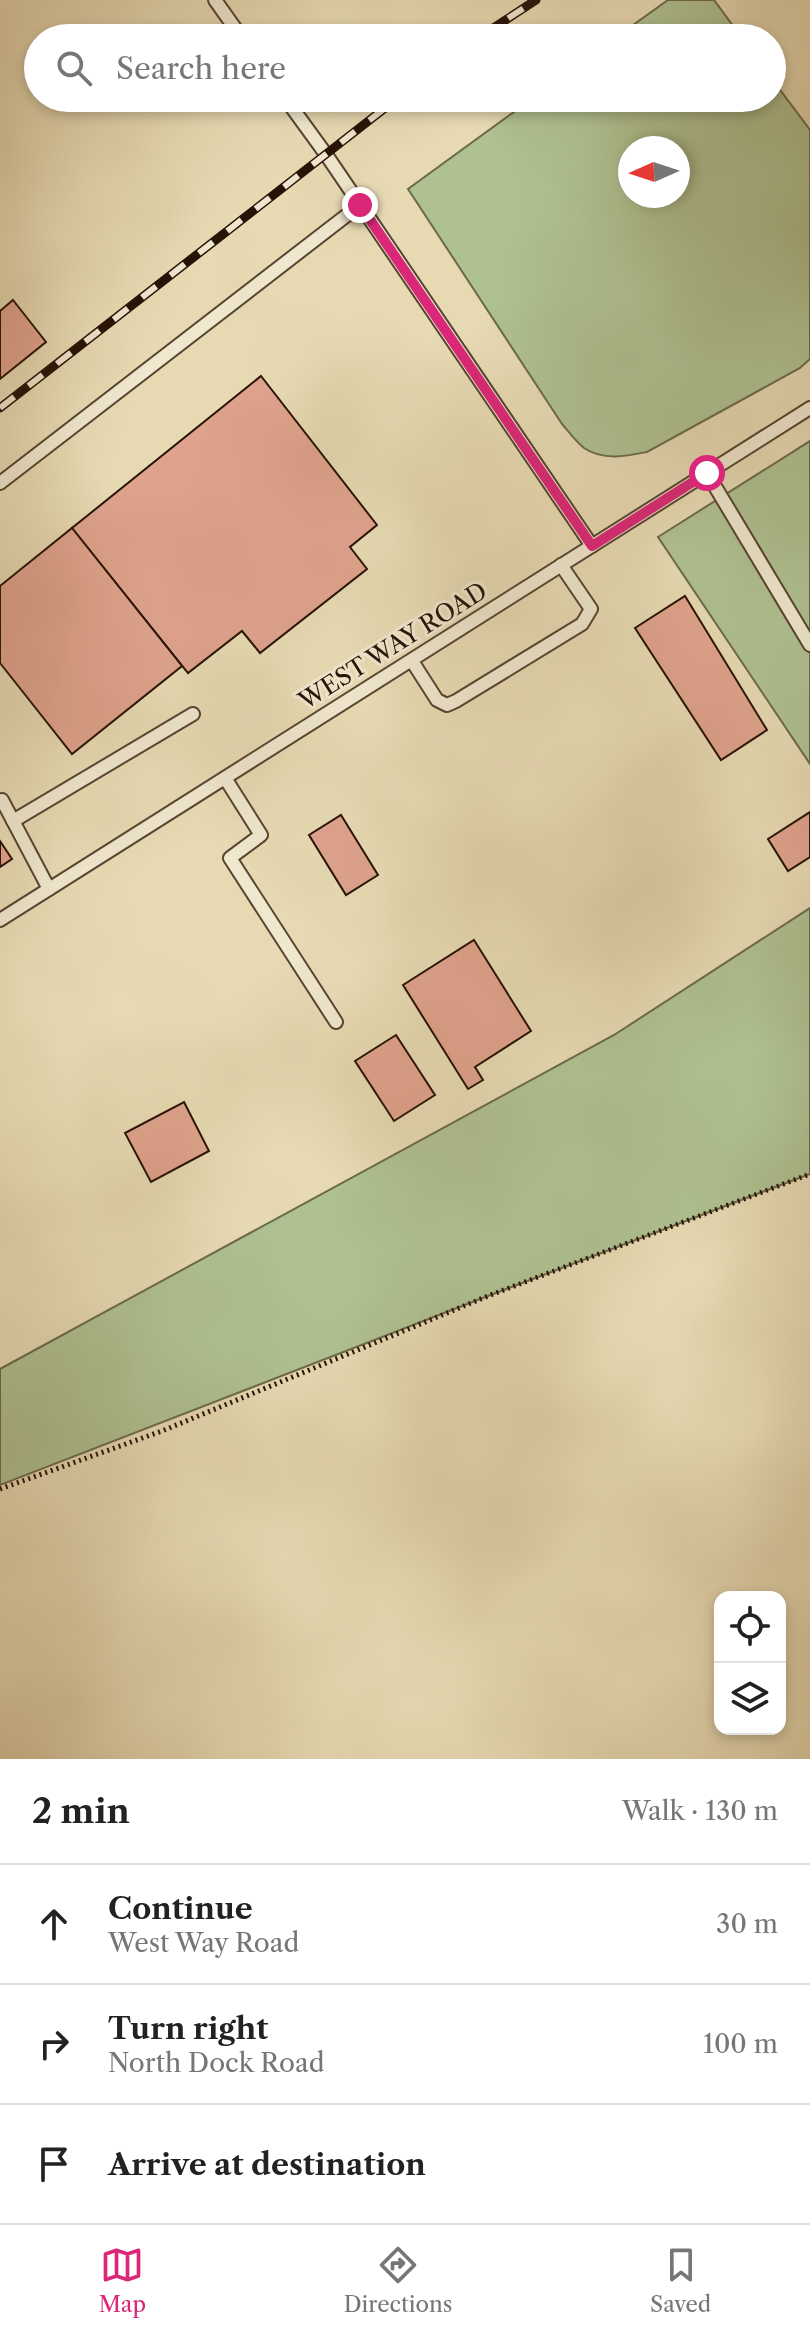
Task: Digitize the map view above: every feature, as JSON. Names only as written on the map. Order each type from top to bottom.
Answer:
[{"type":"lane","points":[[215,0],[232,24]]},
{"type":"lane","points":[[295,112],[592,546]]},
{"type":"lane","points":[[0,483],[360,205]]},
{"type":"lane","name":"WEST WAY ROAD","points":[[0,920],[810,408]]},
{"type":"lane","points":[[707,473],[810,645]]},
{"type":"lane","points":[[412,661],[437,700],[447,705],[582,624],[591,609],[561,565]]},
{"type":"lane","points":[[13,821],[193,714]]},
{"type":"lane","points":[[225,778],[261,835],[230,858],[336,1022]]},
{"type":"lane","points":[[2,800],[49,889]]},
{"type":"path","points":[[0,1489],[162,1431],[488,1296],[810,1174]]},
{"type":"green space","points":[[668,0],[714,0],[732,24],[635,24]]},
{"type":"green space","points":[[786,98],[810,130],[810,359],[800,368],[647,452],[599,455],[578,443],[562,424],[408,189],[514,112],[786,112]]},
{"type":"green space","points":[[810,441],[810,764],[658,537]]},
{"type":"green space","points":[[810,908],[810,1174],[0,1485],[0,1369],[614,1035]]},
{"type":"building","points":[[13,300],[46,342],[0,379],[0,311]]},
{"type":"building","points":[[261,376],[377,525],[350,547],[367,569],[260,653],[242,631],[188,673],[72,528]]},
{"type":"building","points":[[72,528],[182,666],[72,754],[0,663],[0,586]]},
{"type":"building","points":[[685,596],[767,730],[721,760],[635,628]]},
{"type":"building","points":[[810,812],[810,857],[788,871],[768,839]]},
{"type":"building","points":[[341,815],[378,875],[346,895],[309,835]]},
{"type":"building","points":[[0,841],[12,859],[0,867]]},
{"type":"building","points":[[474,940],[531,1031],[475,1067],[483,1080],[468,1089],[403,985]]},
{"type":"building","points":[[396,1035],[435,1095],[394,1121],[355,1061]]},
{"type":"building","points":[[184,1102],[209,1151],[151,1182],[125,1133]]},
{"type":"railway","points":[[499,24],[536,0]]},
{"type":"railway","points":[[0,408],[380,112]]},
{"type":"route","points":[[360,205],[592,546],[707,473]]}]
